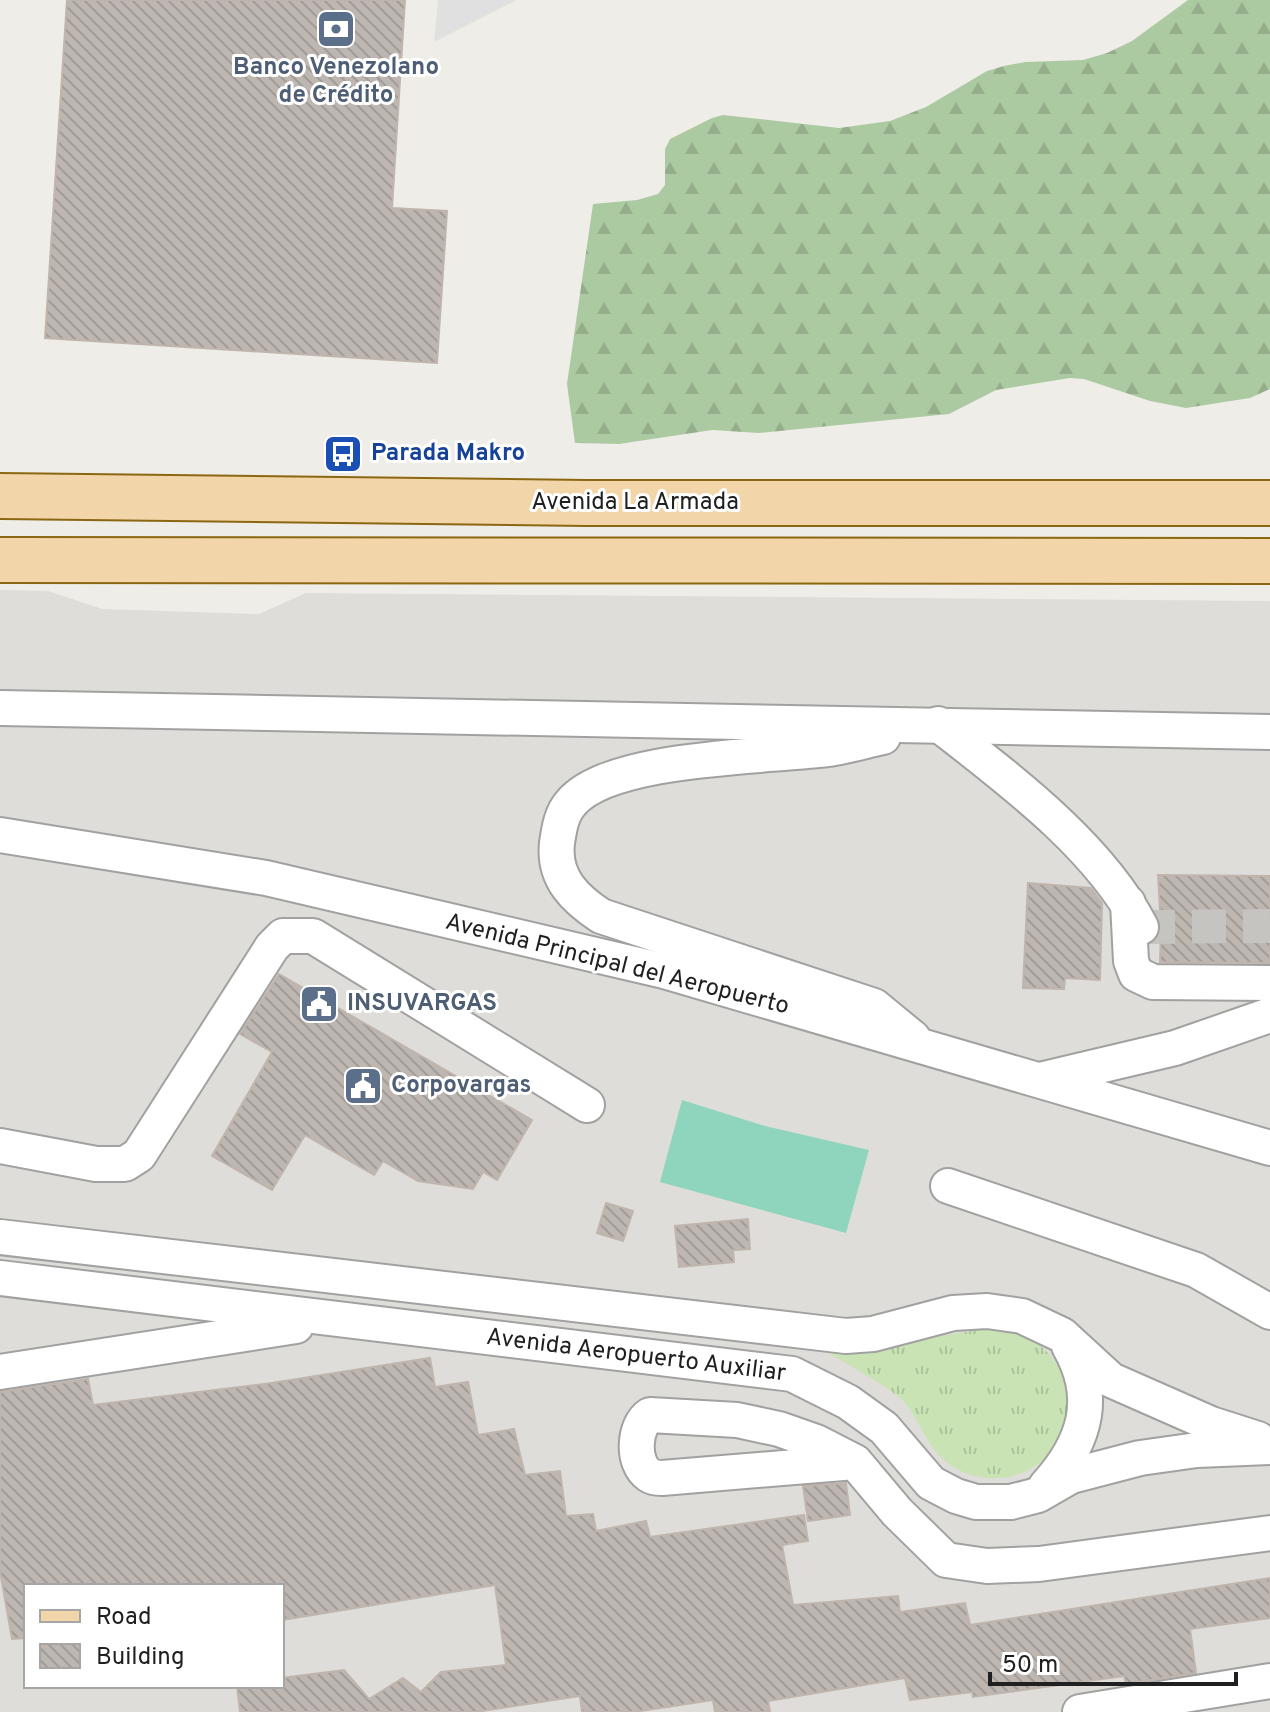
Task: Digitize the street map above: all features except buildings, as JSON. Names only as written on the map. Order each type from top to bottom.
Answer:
[{"type":"main road","name":"Avenida La Armada","points":[[0,496],[587,503],[1270,503]]},
{"type":"main road","points":[[0,560],[1270,561]]},
{"type":"lane","points":[[0,708],[1270,732]]},
{"type":"lane","points":[[938,724],[1015,784],[1102,869],[1134,914],[1131,961],[1136,974],[1153,982],[1270,983]]},
{"type":"lane","points":[[923,1047],[874,1006],[601,916],[568,890],[559,869],[556,849],[560,825],[570,804],[584,792],[608,780],[682,764],[831,748],[938,724]]},
{"type":"lane","name":"Avenida Principal del Aeropuerto","points":[[0,835],[266,878],[664,971],[1270,1148]]},
{"type":"lane","points":[[0,1146],[96,1164],[125,1164],[139,1155],[272,947],[283,936],[313,936],[587,1105]]},
{"type":"lane","points":[[1040,1080],[1175,1048],[1270,1015]]},
{"type":"lane","points":[[948,1186],[1196,1270],[1270,1312]]},
{"type":"lane","name":"Avenida Aeropuerto Auxiliar","points":[[0,1237],[846,1336],[873,1334],[953,1313],[987,1311],[1022,1316],[1062,1335],[1111,1380],[1211,1424],[1270,1445]]},
{"type":"lane","name":"Avenida Aeropuerto Auxiliar","points":[[0,1278],[792,1374],[848,1402],[884,1428],[931,1483],[976,1502],[993,1503],[1038,1495],[1071,1476],[1140,1458],[1270,1445]]},
{"type":"lane","points":[[0,1372],[340,1320]]},
{"type":"lane","points":[[1038,1495],[1067,1461],[1079,1434],[1084,1410],[1086,1385],[1076,1358],[1062,1335]]},
{"type":"lane","points":[[855,1462],[651,1477],[639,1458],[637,1440],[642,1422],[650,1415],[737,1420],[779,1429],[816,1442],[855,1462],[897,1512],[946,1560],[987,1566],[1039,1564],[1270,1533]]},
{"type":"lane","points":[[1080,1712],[1270,1681]]},
{"type":"shaded area","points":[[438,0],[517,0],[434,42]]},
{"type":"shaded area","points":[[0,590],[48,591],[102,609],[259,614],[306,593],[1270,601],[1270,1712],[0,1712]]},
{"type":"green space","points":[[1188,0],[1270,0],[1270,389],[1250,398],[1186,408],[1150,401],[1084,379],[1070,378],[996,390],[949,414],[759,433],[712,430],[619,444],[575,443],[567,384],[593,204],[637,200],[658,194],[665,185],[665,149],[670,139],[723,115],[839,128],[890,121],[926,107],[987,71],[1025,62],[1083,60],[1107,53],[1132,41]]},
{"type":"green space","points":[[682,1100],[765,1126],[869,1150],[846,1233],[660,1182]]},
{"type":"green space","points":[[986,1329],[1017,1334],[1042,1347],[1059,1367],[1067,1391],[1068,1416],[1060,1441],[1043,1461],[1016,1475],[1005,1477],[971,1475],[950,1465],[934,1449],[900,1398],[828,1353]]},
{"type":"tunnel","points":[[1141,927],[1270,926]]},
{"type":"place","name":"Banco Venezolano de Crédito","points":[[336,29]]},
{"type":"place","name":"Parada Makro","points":[[343,454]]},
{"type":"place","name":"INSUVARGAS","points":[[319,1004]]},
{"type":"place","name":"Corpovargas","points":[[363,1086]]}]
